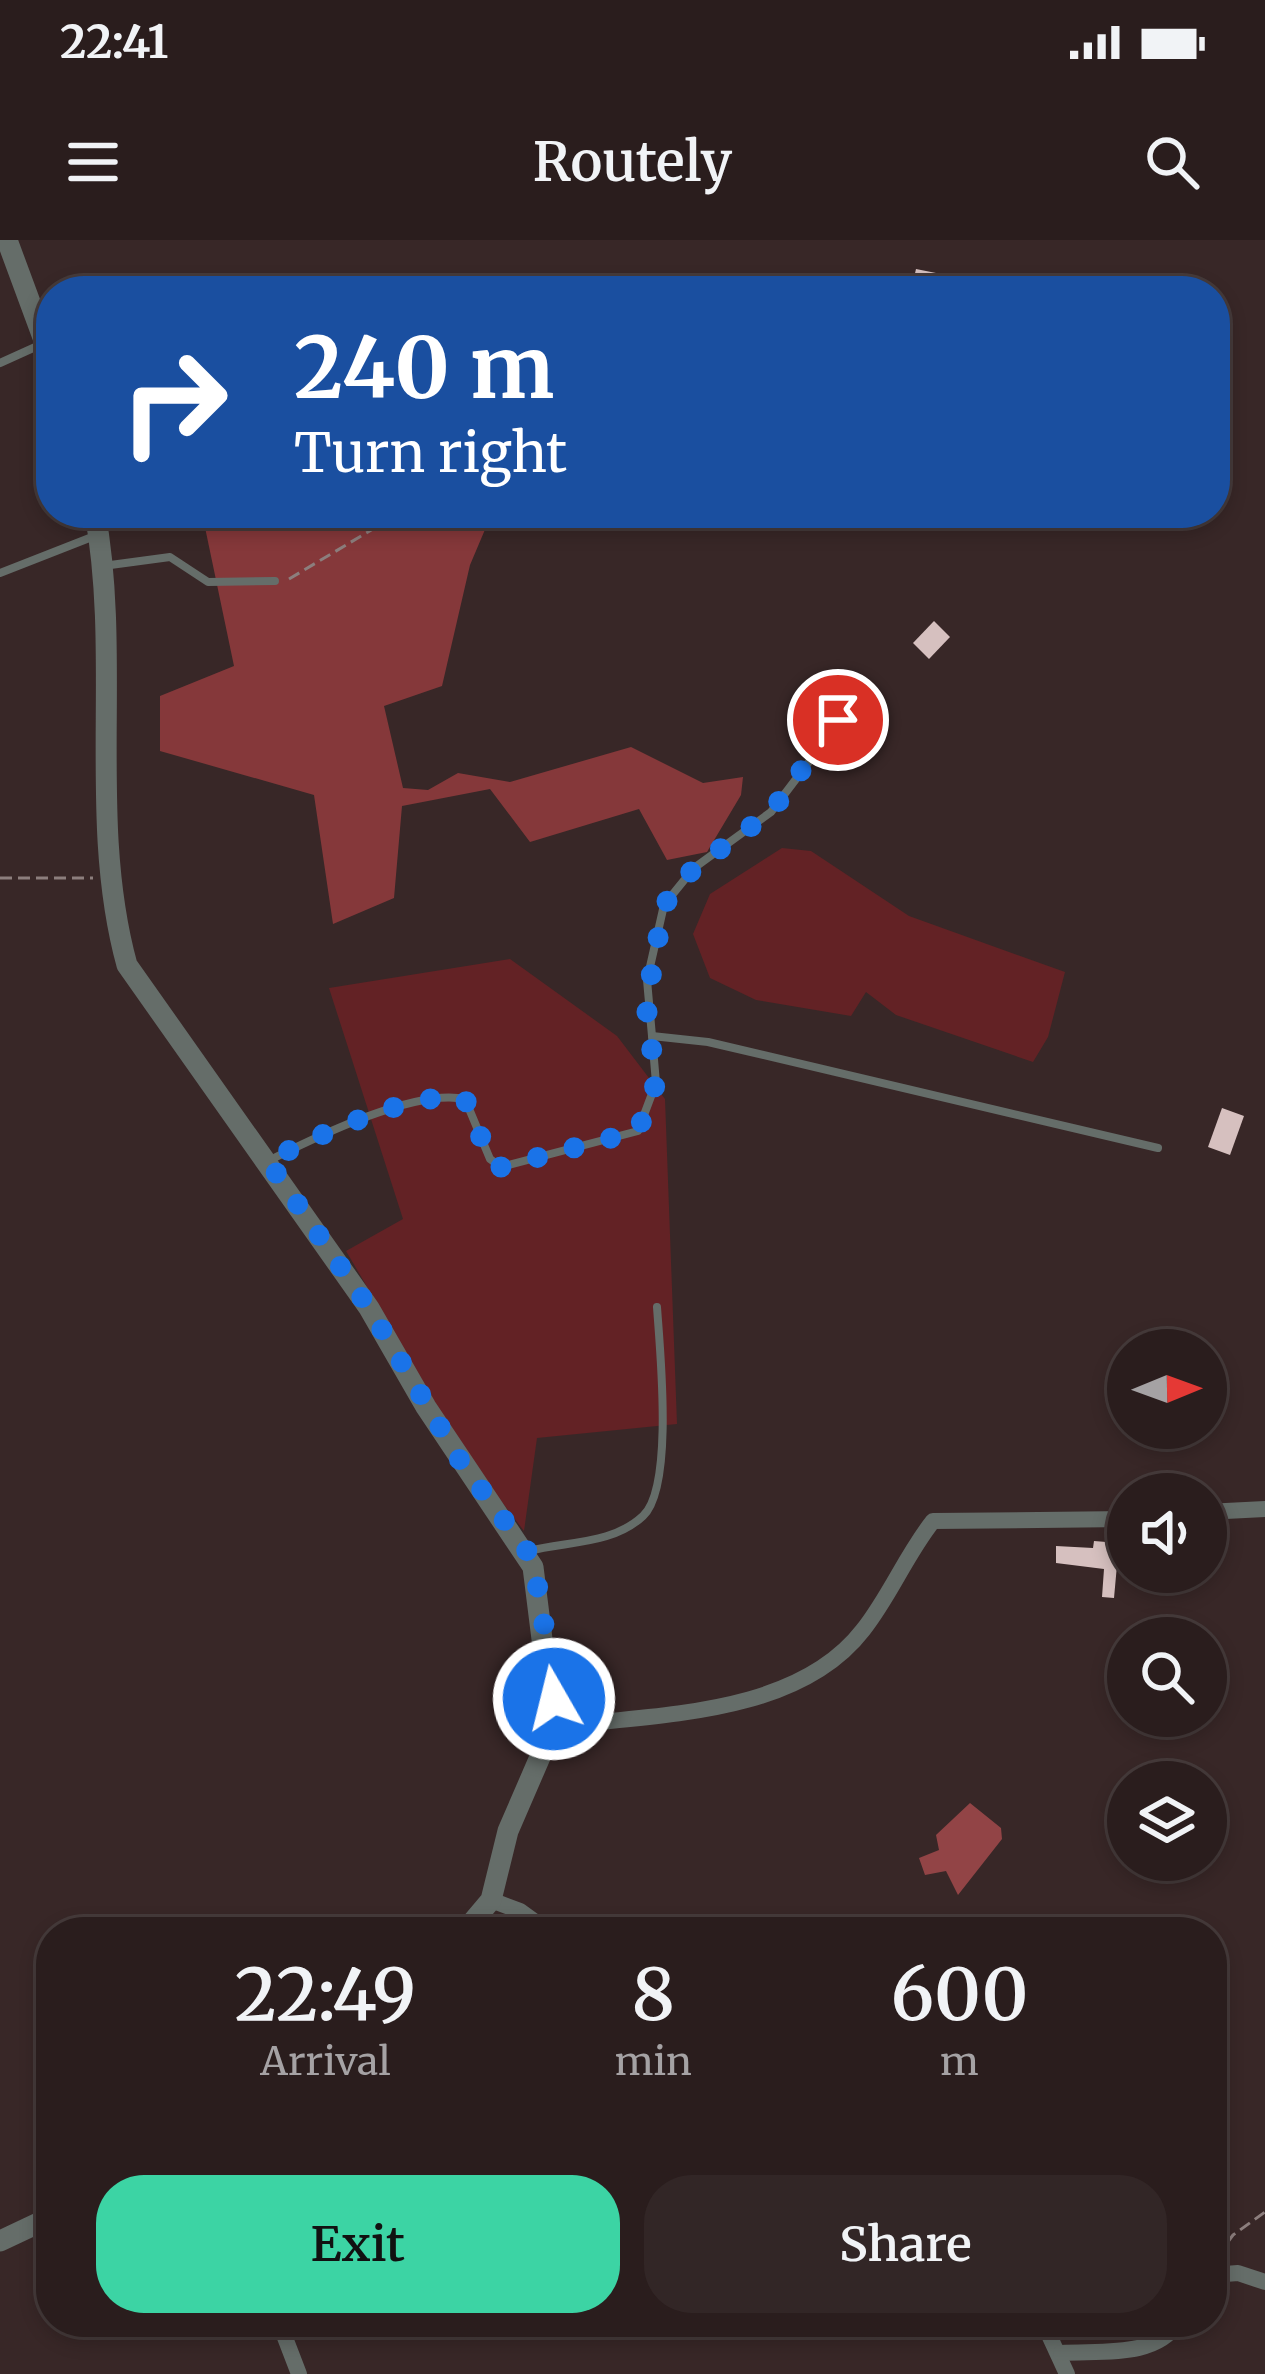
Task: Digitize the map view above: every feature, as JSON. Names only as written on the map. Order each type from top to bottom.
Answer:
[{"type":"street","points":[[7,240],[36,320]]},
{"type":"street","points":[[97,528],[112,878],[127,965],[369,1308],[461,1462],[527,1551],[540,1595],[553,1726],[508,1832],[491,1900],[477,1917]]},
{"type":"street","points":[[1227,1511],[1265,1509]]},
{"type":"street","points":[[553,1726],[752,1700],[803,1680],[843,1653],[862,1632],[933,1521],[1107,1519]]},
{"type":"street","points":[[491,1900],[528,1917]]},
{"type":"street","points":[[0,2241],[36,2224]]},
{"type":"street","points":[[1227,2274],[1265,2282]]},
{"type":"street","points":[[285,2337],[299,2374]]},
{"type":"street","points":[[1052,2337],[1067,2374]]},
{"type":"street","points":[[1061,2353],[1142,2348],[1165,2337]]},
{"type":"lane","points":[[0,363],[36,354]]},
{"type":"lane","points":[[0,573],[89,528]]},
{"type":"lane","points":[[101,566],[158,555],[184,563],[208,583],[275,581]]},
{"type":"lane","points":[[268,1161],[377,1114],[444,1094],[465,1099],[490,1159],[501,1167],[638,1131],[656,1083],[647,980],[664,905],[694,868],[771,812],[859,696]]},
{"type":"lane","points":[[652,1036],[707,1042],[1158,1148]]},
{"type":"lane","points":[[527,1551],[601,1537],[645,1514],[654,1499],[662,1480],[664,1444],[657,1307]]},
{"type":"path","points":[[275,581],[288,580],[375,528]]},
{"type":"path","points":[[0,878],[112,878]]},
{"type":"path","points":[[1227,2244],[1265,2212]]},
{"type":"shaded area","points":[[205,528],[486,528],[470,565],[442,686],[384,706],[403,788],[428,790],[458,773],[510,782],[631,747],[703,783],[743,777],[741,795],[707,852],[667,860],[639,809],[530,842],[490,789],[402,806],[394,898],[333,924],[314,795],[160,751],[160,696],[234,666]]},
{"type":"shaded area","points":[[782,848],[811,851],[909,916],[1065,972],[1048,1037],[1033,1062],[896,1015],[866,992],[851,1016],[756,1000],[710,978],[693,934],[710,894]]},
{"type":"shaded area","points":[[510,959],[617,1036],[665,1099],[677,1424],[537,1438],[524,1531],[466,1455],[346,1251],[403,1219],[329,988]]},
{"type":"shaded area","points":[[970,1803],[1001,1828],[1002,1839],[958,1895],[946,1871],[925,1875],[919,1858],[939,1850],[936,1835]]},
{"type":"building","points":[[916,269],[946,275],[946,276],[914,276]]},
{"type":"building","points":[[934,621],[950,637],[929,659],[913,643]]},
{"type":"building","points":[[1222,1108],[1244,1116],[1230,1155],[1208,1147]]},
{"type":"building","points":[[1094,1541],[1107,1542],[1107,1593],[1114,1593],[1114,1598],[1102,1597],[1104,1569],[1056,1563],[1056,1546],[1093,1548]]},
{"type":"route","points":[[554,1699],[540,1595],[527,1551],[461,1462],[369,1308],[268,1161],[377,1114],[444,1094],[465,1099],[490,1159],[501,1167],[638,1131],[650,1111],[656,1083],[647,980],[664,905],[694,868],[753,830],[771,812],[838,720]]}]
